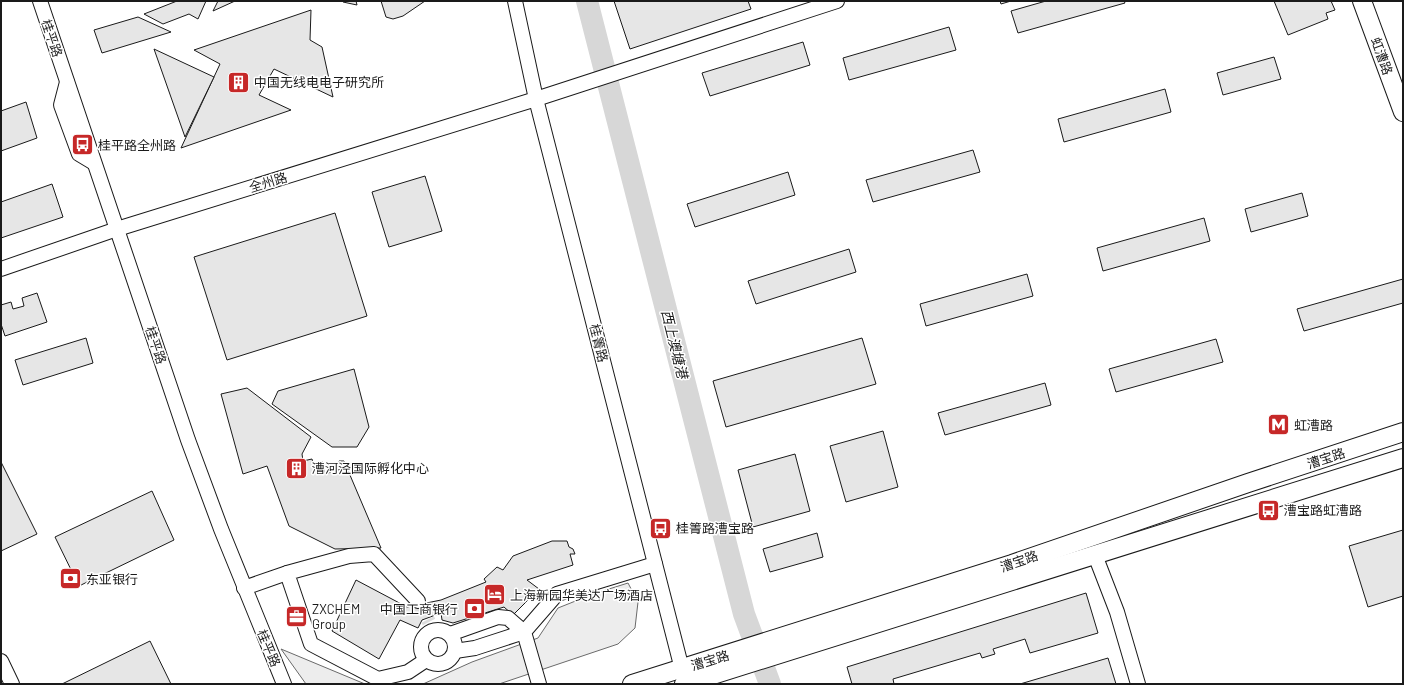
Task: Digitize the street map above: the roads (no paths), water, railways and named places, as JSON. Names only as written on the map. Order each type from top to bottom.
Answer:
[{"type":"main road","name":"虹漕路","points":[[1362,1],[1403,112]]},
{"type":"main road","name":"漕宝路","points":[[632,684],[684,679],[1248,482],[1403,432]]},
{"type":"main road","name":"漕宝路","points":[[783,645],[1095,554],[1403,458]]},
{"type":"street","name":"桂平路","points":[[40,1],[188,440],[244,588],[284,684]]},
{"type":"street","name":"桂箐路","points":[[515,1],[536,99],[684,679]]},
{"type":"street","name":"全州路","points":[[1,269],[117,229],[536,99],[837,1]]},
{"type":"street","points":[[244,588],[287,573],[349,556],[374,554],[418,601]]},
{"type":"street","points":[[1095,554],[1117,612],[1138,684]]},
{"type":"street","points":[[455,651],[475,648],[524,632],[557,594],[655,564]]},
{"type":"street","points":[[287,573],[311,644],[378,678],[408,672],[426,660]]},
{"type":"street","points":[[450,634],[498,617],[508,618],[524,632],[538,680]]},
{"type":"street","points":[[431,626],[450,634],[455,642],[455,651],[451,659],[443,664],[434,664],[426,660],[421,652],[421,643],[431,626]]},
{"type":"street","points":[[1,661],[12,684]]},
{"type":"waterway","name":"西上澳塘港","points":[[587,1],[744,614],[770,684]]},
{"type":"tunnel","points":[[418,601],[429,622]]},
{"type":"place","name":"中国无线电电子研究所","points":[[239,82]]},
{"type":"place","name":"桂平路全州路","points":[[83,145]]},
{"type":"place","name":"虹漕路","points":[[1279,425]]},
{"type":"place","name":"漕河泾国际孵化中心","points":[[296,468]]},
{"type":"place","name":"漕宝路虹漕路","points":[[1269,510]]},
{"type":"place","name":"桂箐路漕宝路","points":[[660,528]]},
{"type":"place","name":"东亚银行","points":[[70,579]]},
{"type":"place","name":"上海新园华美达广场酒店","points":[[494,595]]},
{"type":"place","name":"中国工商银行","points":[[474,609]]},
{"type":"place","name":"ZXCHEM Group","points":[[296,616]]}]
